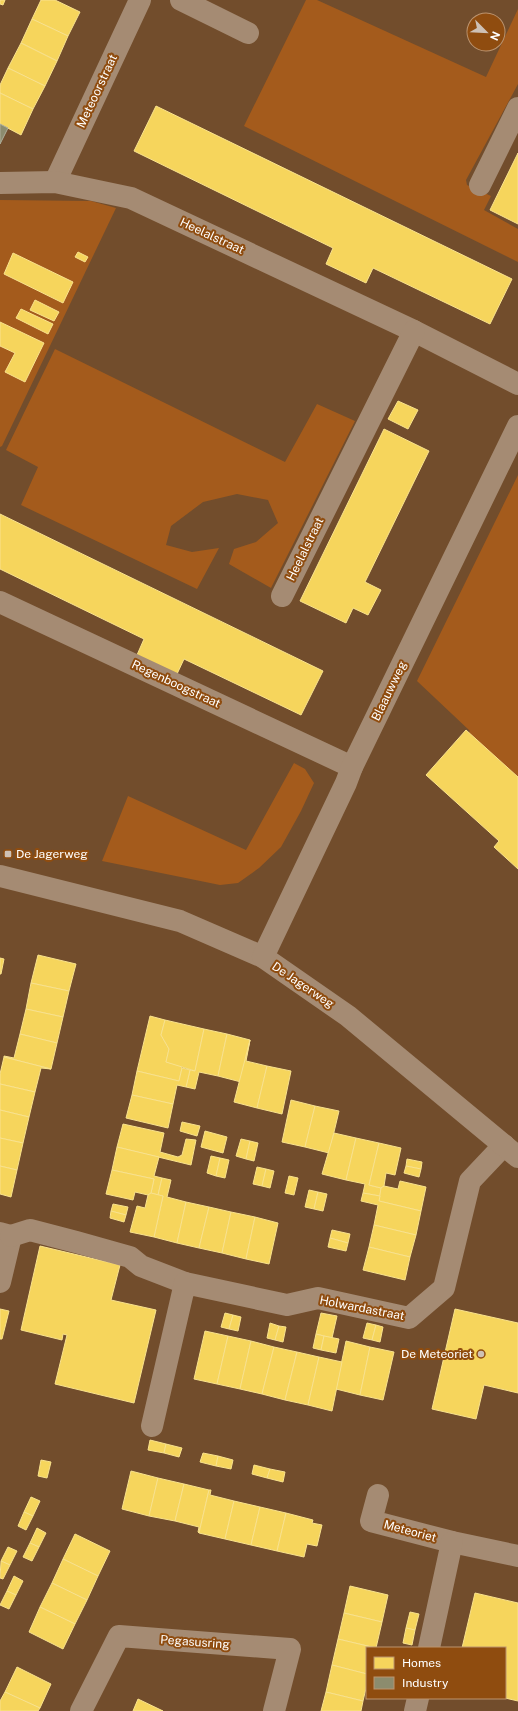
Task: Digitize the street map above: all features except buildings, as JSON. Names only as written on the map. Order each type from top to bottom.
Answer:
[{"type":"street","name":"Meteoorstraat","points":[[55,182],[140,0]]},
{"type":"street","points":[[181,0],[248,33]]},
{"type":"street","points":[[480,185],[518,108]]},
{"type":"street","name":"Heelalstraat","points":[[0,183],[55,182],[131,198],[414,330],[518,384]]},
{"type":"street","name":"Heelalstraat","points":[[282,596],[414,330]]},
{"type":"street","name":"Blaauwweg","points":[[263,957],[346,783],[352,767],[518,426]]},
{"type":"street","name":"Regenboogstraat","points":[[0,602],[352,767]]},
{"type":"street","name":"De Jagerweg","points":[[0,876],[180,921],[263,957],[348,1016],[511,1151]]},
{"type":"street","name":"Holwardastraat","points":[[6,1234],[30,1230],[38,1232],[130,1257],[141,1266],[185,1283],[287,1305],[318,1298],[408,1318],[444,1288],[470,1182],[511,1151]]},
{"type":"street","points":[[0,1282],[6,1234]]},
{"type":"street","points":[[152,1426],[185,1283]]},
{"type":"street","name":"Meteoriet","points":[[378,1495],[371,1521],[452,1542]]},
{"type":"street","points":[[429,1647],[452,1542],[518,1556]]},
{"type":"street","name":"Pegasusring","points":[[81,1711],[119,1636],[290,1649],[274,1711]]},
{"type":"street","points":[[415,1711],[418,1699]]},
{"type":"shaded area","points":[[306,0],[317,0],[486,77],[498,52],[506,52],[506,34],[518,9],[518,84],[466,180],[467,185],[491,196],[484,210],[518,229],[518,262],[244,126]]},
{"type":"shaded area","points":[[0,200],[91,201],[116,208],[2,446],[0,447]]},
{"type":"shaded area","points":[[55,349],[285,462],[317,404],[355,421],[271,588],[229,564],[234,549],[256,542],[278,523],[268,500],[237,494],[203,502],[171,526],[166,545],[192,552],[219,548],[197,589],[21,505],[38,467],[6,450]]},
{"type":"shaded area","points":[[518,475],[518,784],[465,736],[470,731],[417,681]]},
{"type":"shaded area","points":[[294,763],[305,769],[314,783],[301,811],[281,847],[259,868],[238,883],[220,885],[102,861],[128,796],[246,850]]},
{"type":"place","name":"De Jagerweg","points":[[8,854]]},
{"type":"place","name":"De Meteoriet","points":[[481,1354]]}]
